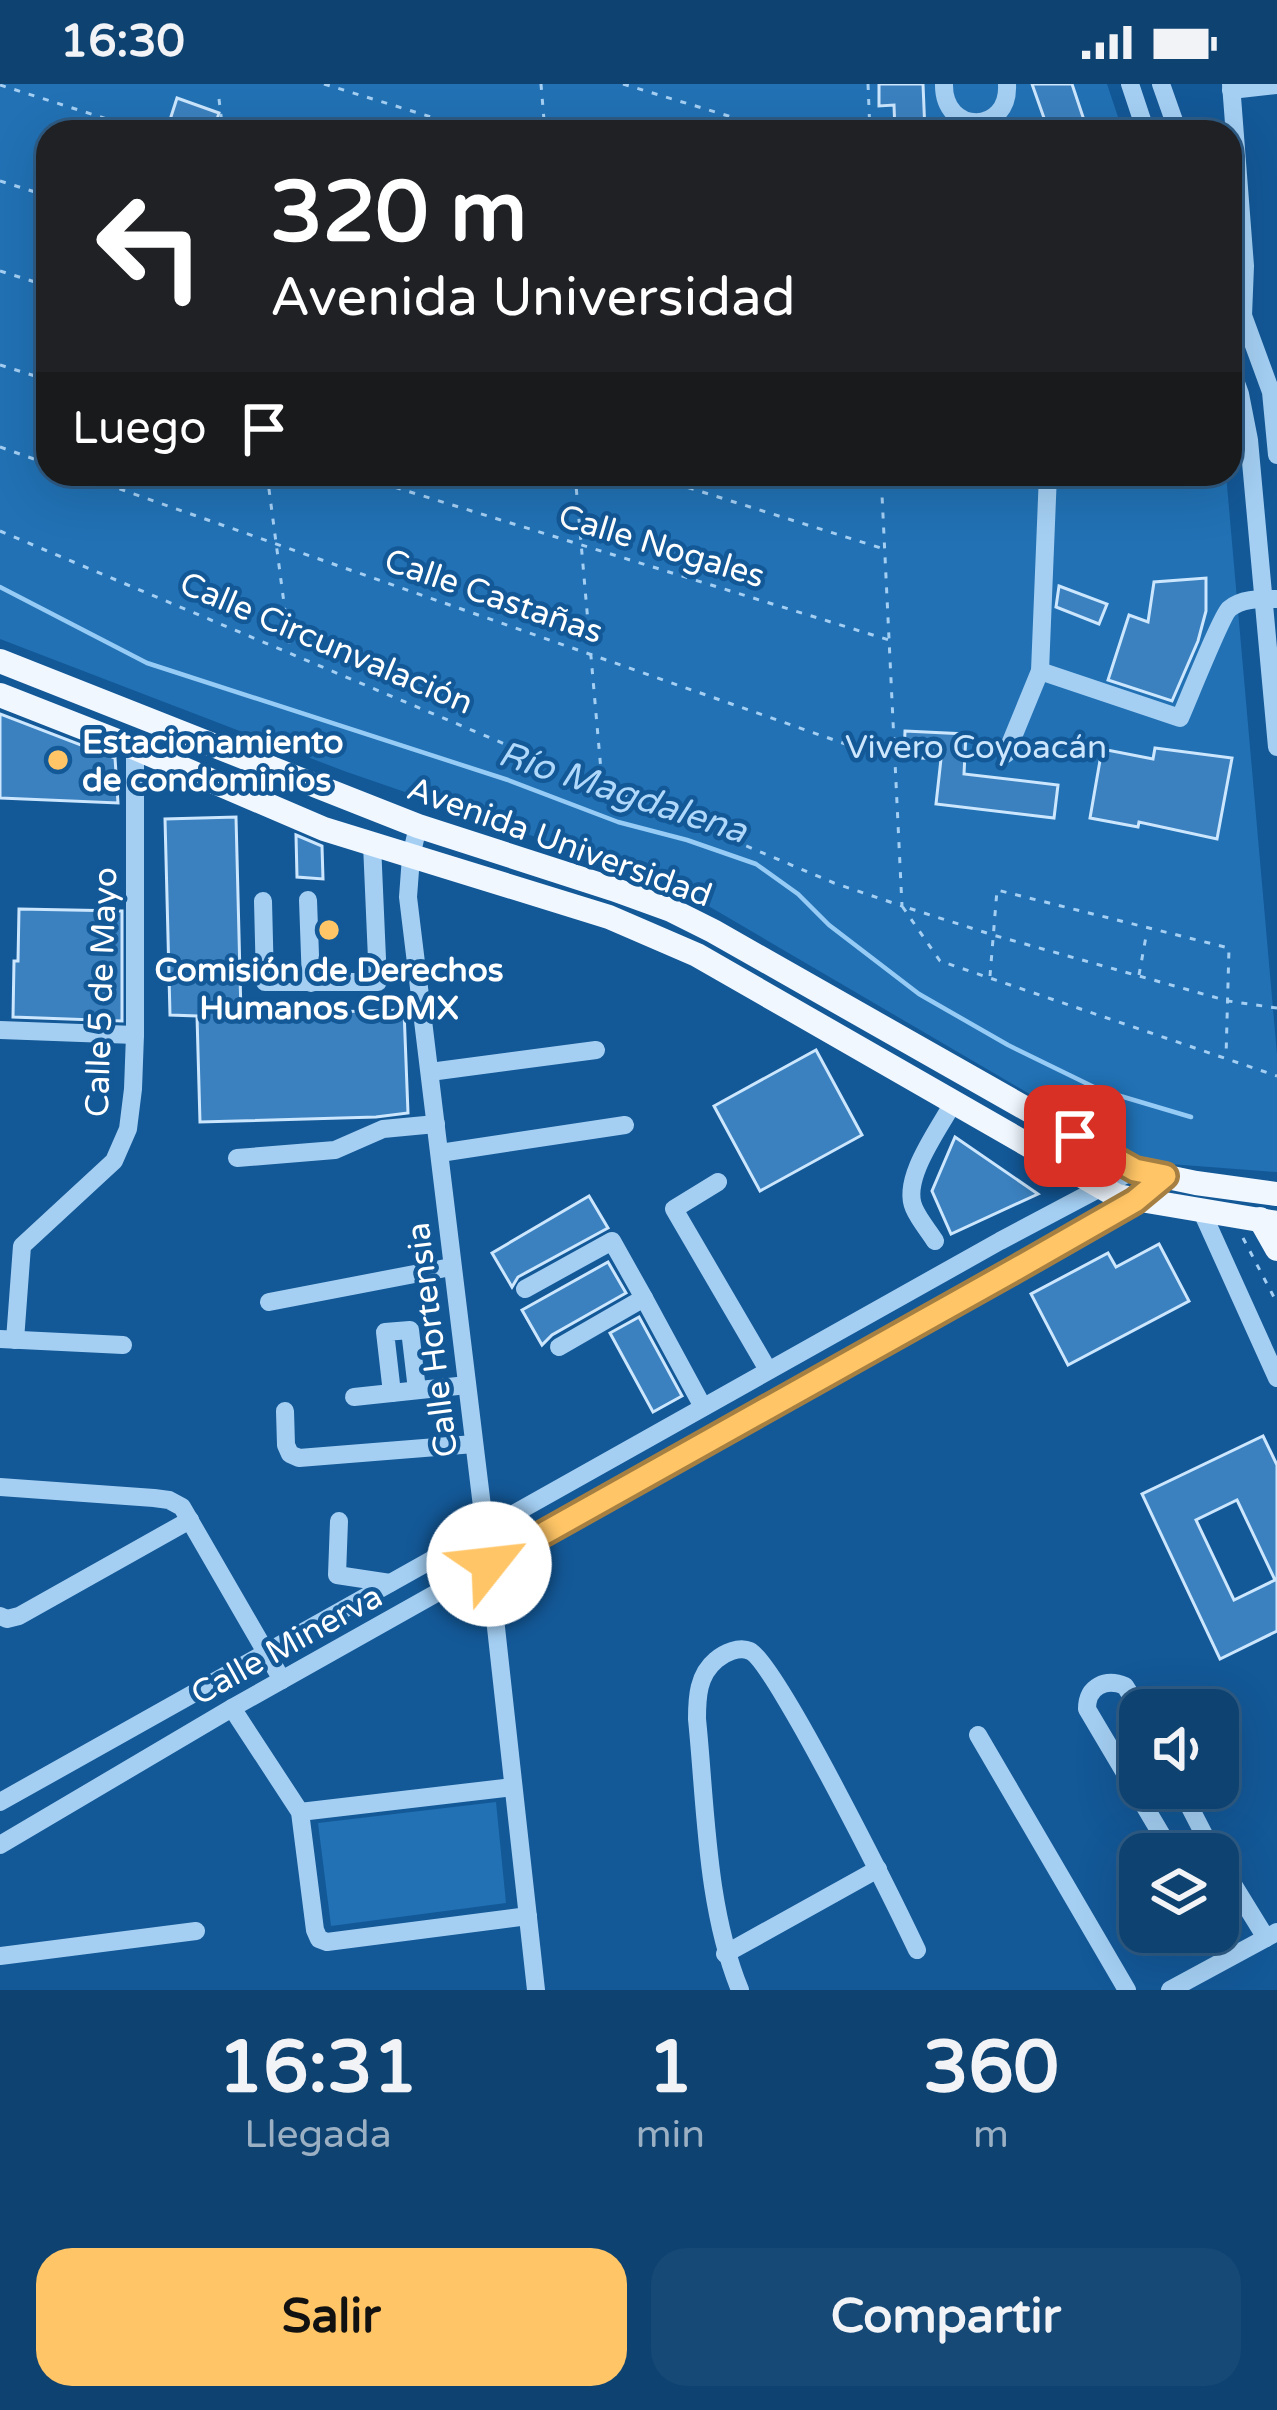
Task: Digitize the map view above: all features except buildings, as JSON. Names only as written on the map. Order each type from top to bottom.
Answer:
[{"type":"main road","name":"Avenida Universidad","points":[[0,662],[418,826],[671,910],[1135,1170],[1277,1194]]},
{"type":"main road","name":"Avenida Universidad","points":[[0,695],[324,829],[609,916],[661,938],[1100,1187],[1135,1201],[1269,1221]]},
{"type":"main road","points":[[1269,1221],[1277,1249]]},
{"type":"street","points":[[944,84],[947,105],[967,120]]},
{"type":"street","points":[[984,120],[1004,105],[1007,84]]},
{"type":"street","points":[[1130,84],[1142,120]]},
{"type":"street","points":[[1161,84],[1174,120]]},
{"type":"street","points":[[1234,120],[1231,87],[1277,85]]},
{"type":"street","points":[[1242,228],[1242,284]]},
{"type":"street","points":[[1242,332],[1274,392],[1277,455]]},
{"type":"street","points":[[1242,404],[1270,599],[1277,748]]},
{"type":"street","points":[[1006,754],[1040,671],[1048,486]]},
{"type":"street","points":[[1040,671],[1180,718],[1224,613],[1243,602],[1270,599]]},
{"type":"street","name":"Calle 5 de Mayo","points":[[7,1339],[22,1246],[114,1161],[128,1129],[135,1035],[135,748]]},
{"type":"street","name":"Calle Hortensia","points":[[418,826],[408,897],[489,1564],[503,1788],[520,1917],[536,1990]]},
{"type":"street","points":[[263,901],[266,982],[378,982],[372,844]]},
{"type":"street","points":[[308,900],[311,983]]},
{"type":"street","points":[[0,1030],[135,1035]]},
{"type":"street","points":[[430,1072],[596,1050]]},
{"type":"street","points":[[935,1241],[910,1193],[913,1175],[953,1102]]},
{"type":"street","points":[[237,1157],[334,1150],[383,1129],[436,1124]]},
{"type":"street","points":[[440,1153],[625,1125]]},
{"type":"street","name":"Calle Minerva","points":[[0,1802],[768,1370],[1135,1170]]},
{"type":"street","name":"Calle Minerva","points":[[0,1845],[232,1708],[1135,1201],[1165,1176]]},
{"type":"street","points":[[718,1182],[674,1209],[768,1370]]},
{"type":"street","points":[[1202,1212],[1277,1378]]},
{"type":"street","points":[[525,1289],[612,1241],[703,1407]]},
{"type":"street","points":[[1000,1241],[1018,1250],[1016,1269]]},
{"type":"street","points":[[269,1302],[452,1267]]},
{"type":"street","points":[[559,1347],[644,1298]]},
{"type":"street","points":[[392,1393],[385,1332],[410,1330],[417,1390]]},
{"type":"street","points":[[7,1339],[123,1345]]},
{"type":"street","points":[[354,1396],[467,1385]]},
{"type":"street","points":[[285,1411],[286,1445],[299,1458],[474,1444]]},
{"type":"street","points":[[0,1487],[169,1500],[182,1507],[282,1680]]},
{"type":"street","points":[[0,1616],[19,1616],[190,1520]]},
{"type":"street","points":[[339,1521],[337,1575],[390,1583]]},
{"type":"street","points":[[740,1990],[725,1954],[717,1914],[697,1719],[698,1689],[707,1669],[726,1653],[739,1650],[760,1659],[785,1700],[878,1869],[916,1950]]},
{"type":"street","points":[[1119,1763],[1087,1702],[1101,1683],[1127,1689]]},
{"type":"street","points":[[232,1708],[300,1812],[320,1939],[327,1942],[520,1917]]},
{"type":"street","points":[[978,1735],[1126,1990]]},
{"type":"street","points":[[300,1812],[503,1788]]},
{"type":"street","points":[[725,1954],[878,1869]]},
{"type":"street","points":[[1170,1990],[1271,1935],[1239,1890]]},
{"type":"street","points":[[0,1956],[196,1930]]},
{"type":"path","points":[[324,84],[441,120]]},
{"type":"path","points":[[541,84],[544,120]]},
{"type":"path","points":[[623,84],[742,120]]},
{"type":"path","points":[[868,84],[870,120]]},
{"type":"path","points":[[0,85],[110,120]]},
{"type":"path","points":[[219,99],[222,120]]},
{"type":"path","points":[[0,182],[36,192]]},
{"type":"path","points":[[0,271],[36,282]]},
{"type":"path","points":[[0,365],[36,376]]},
{"type":"path","points":[[0,447],[36,460]]},
{"type":"path","name":"Calle Castañas","points":[[111,486],[894,761]]},
{"type":"path","points":[[269,486],[290,651]]},
{"type":"path","name":"Calle Nogales","points":[[391,486],[889,640]]},
{"type":"path","points":[[576,486],[602,784]]},
{"type":"path","points":[[683,486],[884,550]]},
{"type":"path","points":[[881,486],[902,906],[940,961],[1277,1076]]},
{"type":"path","name":"Calle Circunvalación","points":[[0,531],[834,883],[993,935],[1228,1001],[1277,1008]]},
{"type":"path","points":[[990,978],[997,890],[1229,948],[1226,1058]]},
{"type":"path","points":[[1139,976],[1148,928]]},
{"type":"path","points":[[1232,1216],[1277,1303]]},
{"type":"green space","name":"Vivero Coyoacán","points":[[0,84],[1107,84],[1119,120],[36,120],[36,486],[1227,486],[1277,1054],[1277,1172],[1170,1164],[1132,1154],[669,883],[344,771],[0,639]]},
{"type":"green space","points":[[496,1802],[506,1903],[331,1926],[318,1823]]},
{"type":"waterway","name":"Río Magdalena","points":[[0,587],[147,663],[756,864],[919,994],[1100,1090],[1191,1117]]},
{"type":"place","name":"Estacionamiento de condominios","points":[[58,760]]},
{"type":"place","name":"Comisión de Derechos Humanos CDMX","points":[[329,930]]},
{"type":"route","points":[[489,1564],[1135,1201],[1165,1176],[1135,1170],[1075,1136]]}]
